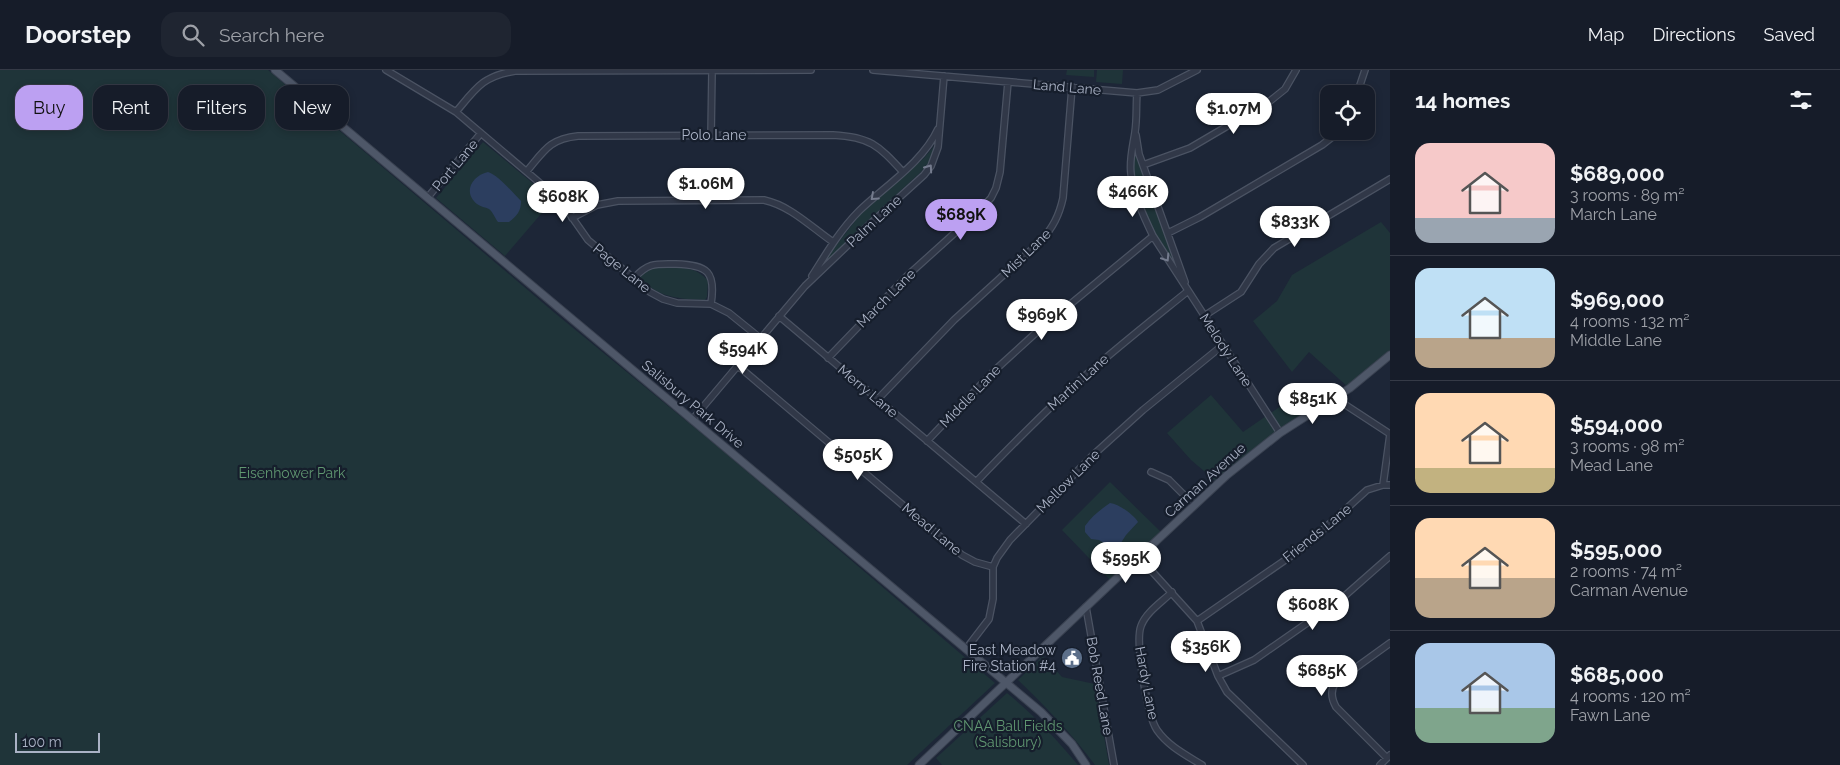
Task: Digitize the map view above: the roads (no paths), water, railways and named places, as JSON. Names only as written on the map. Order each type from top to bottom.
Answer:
[{"type":"main road","name":"Salisbury Park Drive","points":[[275,70],[1041,712],[1072,744],[1086,765]]},
{"type":"main road","name":"Carman Avenue","points":[[919,765],[1139,556],[1251,455],[1280,433],[1361,380],[1390,355]]},
{"type":"street","name":"Page Lane","points":[[386,70],[456,112],[481,133],[560,200],[588,240],[650,292],[676,303],[711,304],[729,313],[760,338]]},
{"type":"street","points":[[456,112],[479,85],[499,74],[516,72],[812,70]]},
{"type":"street","name":"Land Lane","points":[[872,70],[1137,93],[1158,90],[1197,70]]},
{"type":"street","points":[[1143,166],[1190,148],[1270,101],[1285,89],[1296,70]]},
{"type":"street","points":[[1360,85],[1364,70]]},
{"type":"street","points":[[711,136],[712,71]]},
{"type":"street","name":"Palm Lane","points":[[692,420],[805,286],[924,175],[931,166],[937,154],[944,76]]},
{"type":"street","name":"March Lane","points":[[828,358],[907,276],[991,198],[1000,172],[1008,82]]},
{"type":"street","name":"Mist Lane","points":[[878,399],[954,320],[1041,241],[1053,227],[1060,214],[1063,198],[1072,88]]},
{"type":"street","name":"Melody Lane","points":[[1137,93],[1136,130],[1139,154],[1188,291]]},
{"type":"street","name":"Palm Lane","points":[[805,286],[834,242],[858,212],[929,146],[941,123]]},
{"type":"street","name":"Melody Lane","points":[[1136,130],[1130,161],[1131,174],[1137,198],[1152,236],[1280,433]]},
{"type":"street","name":"Port Lane","points":[[428,197],[481,133]]},
{"type":"street","name":"Polo Lane","points":[[527,172],[550,145],[564,137],[578,136],[852,136],[874,145],[884,152],[902,171]]},
{"type":"street","points":[[1168,233],[1200,218],[1329,140]]},
{"type":"street","points":[[1204,316],[1241,292],[1259,264],[1274,248],[1390,179]]},
{"type":"street","points":[[572,218],[596,205],[618,201],[764,200],[774,202],[788,209],[834,242]]},
{"type":"street","name":"Middle Lane","points":[[927,441],[994,371],[1032,336],[1152,236]]},
{"type":"street","points":[[634,278],[641,270],[652,264],[695,264],[712,278],[711,304]]},
{"type":"street","name":"Martin Lane","points":[[976,482],[1038,418],[1107,356],[1188,291]]},
{"type":"street","name":"Merry Lane","points":[[779,316],[1026,524]]},
{"type":"street","name":"Mellow Lane","points":[[966,650],[985,625],[991,613],[994,567],[1003,549],[1113,436],[1223,345]]},
{"type":"street","name":"Mead Lane","points":[[737,365],[962,555],[975,562],[994,567]]},
{"type":"street","points":[[1335,398],[1390,434],[1387,485]]},
{"type":"street","points":[[1151,472],[1168,480],[1194,505]]},
{"type":"street","name":"Friends Lane","points":[[1197,621],[1304,547],[1368,490],[1387,485]]},
{"type":"street","points":[[1139,556],[1197,621],[1218,676],[1227,692],[1303,765]]},
{"type":"street","points":[[1218,676],[1242,666],[1270,649],[1353,590],[1390,556]]},
{"type":"street","name":"Hardy Lane","points":[[1172,592],[1144,621],[1139,635],[1139,648],[1150,712],[1157,729],[1165,740],[1202,765]]},
{"type":"street","name":"Bob Reed Lane","points":[[1086,606],[1114,765]]},
{"type":"street","points":[[1380,765],[1389,756],[1336,707],[1332,698],[1332,689],[1336,682],[1390,643]]},
{"type":"water","points":[[488,172],[501,180],[521,201],[518,213],[509,222],[498,222],[489,209],[477,204],[470,195],[473,181]]},
{"type":"water","points":[[1110,503],[1126,510],[1138,522],[1117,549],[1099,540],[1091,539],[1085,532],[1085,526],[1090,519]]},
{"type":"place","name":"East Meadow Fire Station #4","points":[[1072,658]]},
{"type":"park label","name":"Eisenhower Park","points":[[292,473]]},
{"type":"park label","name":"CNAA Ball Fields (Salisbury)","points":[[1008,734]]}]
